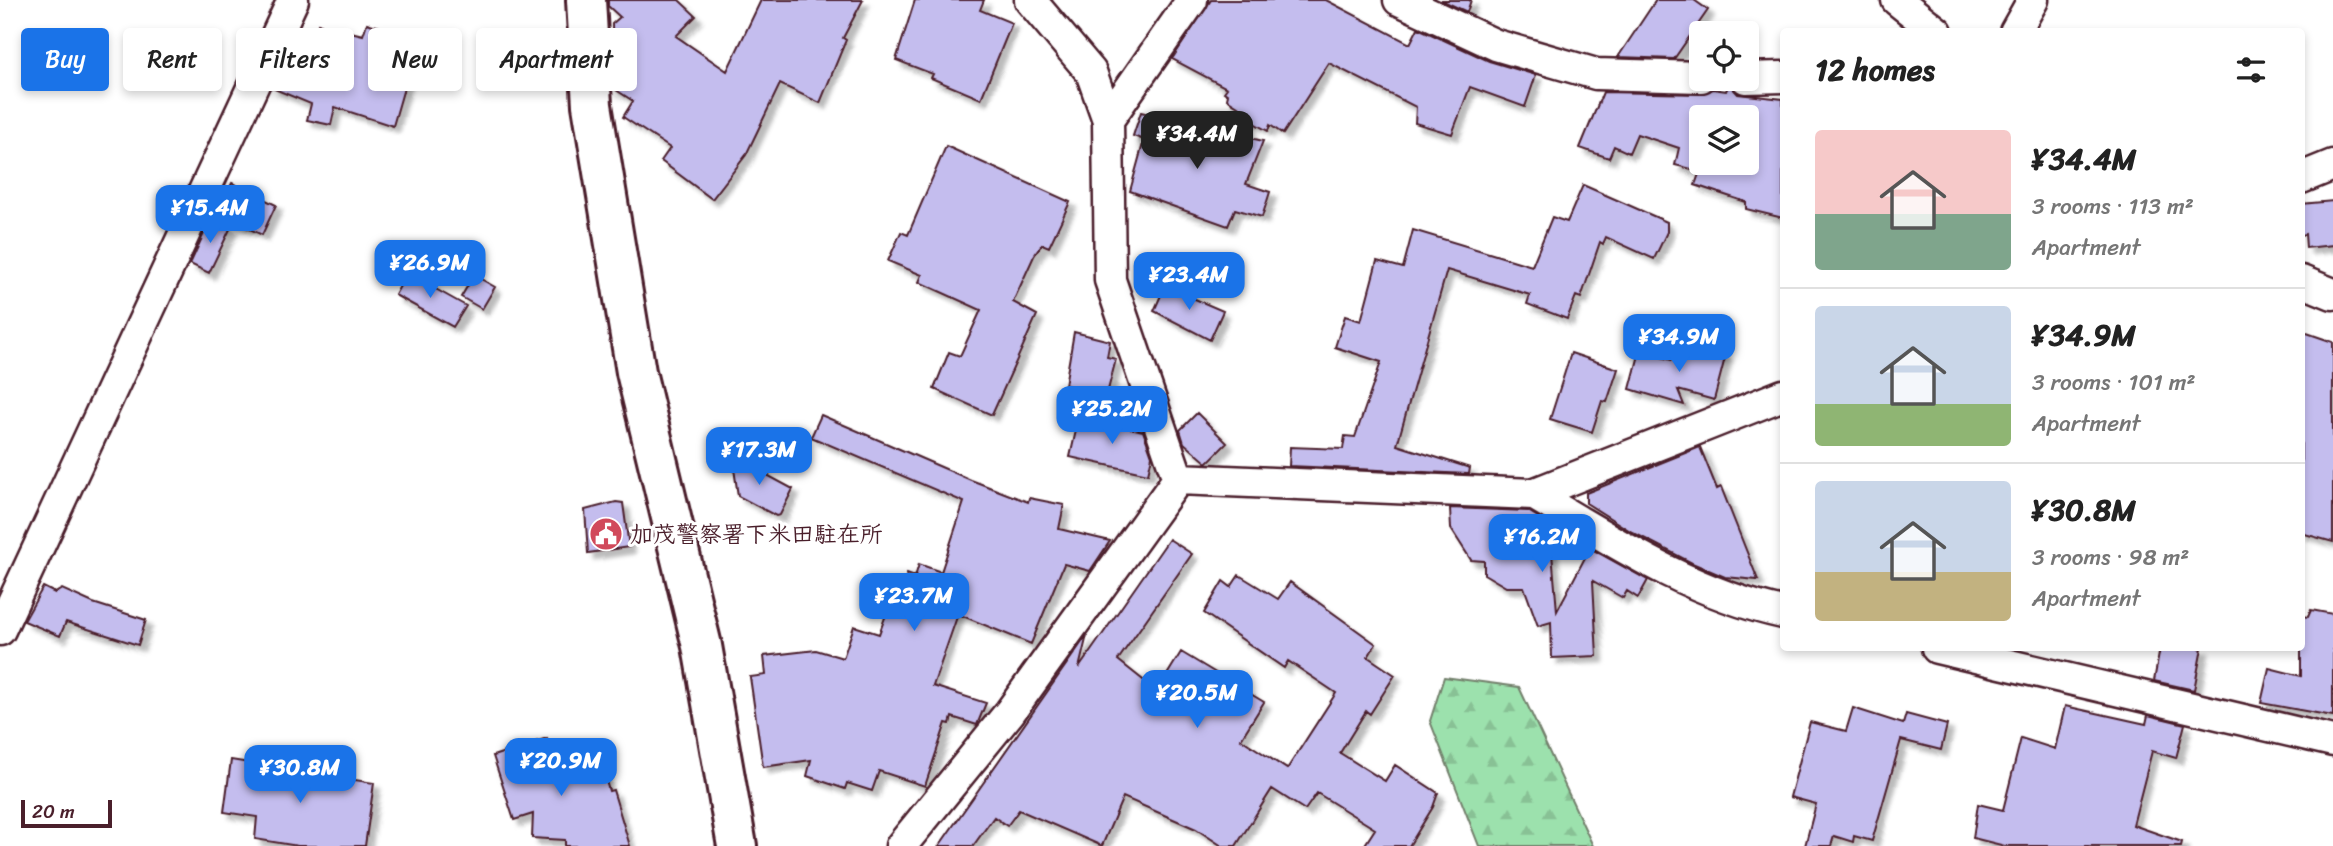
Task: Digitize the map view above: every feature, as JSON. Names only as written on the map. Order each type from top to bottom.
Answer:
[{"type":"street","points":[[0,630],[293,0]]},
{"type":"street","points":[[586,0],[592,105],[636,372],[702,646],[737,846]]},
{"type":"street","points":[[1030,0],[1091,72],[1108,120],[1110,280],[1178,479]]},
{"type":"street","points":[[1108,120],[1192,0]]},
{"type":"street","points":[[1399,0],[1496,45],[1596,74],[1689,77]]},
{"type":"street","points":[[1897,0],[1932,28]]},
{"type":"street","points":[[2017,28],[2033,0]]},
{"type":"street","points":[[1759,78],[1780,77]]},
{"type":"street","points":[[2305,176],[2333,165]]},
{"type":"street","points":[[2305,283],[2333,294]]},
{"type":"street","points":[[1178,479],[1533,494],[1780,395]]},
{"type":"street","points":[[901,846],[1010,712],[1178,479]]},
{"type":"street","points":[[1533,494],[1688,582],[1739,604],[1780,612]]},
{"type":"street","points":[[1950,651],[2333,741]]},
{"type":"green space","points":[[1444,677],[1519,687],[1593,846],[1479,846],[1430,721]]},
{"type":"building","points":[[608,0],[679,0],[696,16],[676,36],[727,71],[761,0],[863,0],[843,38],[846,40],[820,103],[780,84],[746,155],[712,199],[661,161],[670,148],[623,117],[633,101],[618,91],[637,91],[637,28],[612,28],[612,24],[620,17],[608,6]]},
{"type":"building","points":[[915,0],[984,0],[980,10],[1012,23],[981,99],[931,78],[933,74],[896,60]]},
{"type":"building","points":[[1211,0],[1326,0],[1410,44],[1418,28],[1489,61],[1536,75],[1525,107],[1470,87],[1452,134],[1415,123],[1416,107],[1329,63],[1283,134],[1270,125],[1268,131],[1245,118],[1249,113],[1227,99],[1228,95],[1224,92],[1227,88],[1172,59]]},
{"type":"building","points":[[1441,0],[1471,0],[1467,12]]},
{"type":"building","points":[[1656,0],[1694,0],[1708,10],[1700,21],[1689,21],[1689,37],[1674,59],[1618,57]]},
{"type":"building","points":[[367,23],[383,28],[368,28],[368,91],[403,91],[393,126],[335,107],[331,125],[307,120],[311,104],[279,91],[354,91],[354,33],[363,35]]},
{"type":"building","points":[[318,24],[334,28],[317,28]]},
{"type":"building","points":[[1708,91],[1735,91],[1738,94],[1780,99],[1780,217],[1746,209],[1746,202],[1695,185],[1699,175],[1759,175],[1759,105],[1689,105],[1689,168],[1675,165],[1679,148],[1637,134],[1629,153],[1614,146],[1609,158],[1580,148],[1603,92],[1700,94]]},
{"type":"building","points":[[1141,112],[1177,121],[1176,127],[1224,148],[1234,134],[1263,141],[1246,184],[1270,192],[1262,217],[1235,209],[1228,226],[1130,191],[1144,140],[1133,136]]},
{"type":"building","points":[[946,146],[1070,202],[1049,247],[1042,244],[1034,256],[1013,302],[1037,315],[992,415],[934,389],[949,352],[960,356],[981,310],[919,282],[922,275],[888,261],[901,232],[908,235]]},
{"type":"building","points":[[232,183],[276,205],[262,235],[217,213]]},
{"type":"building","points":[[1583,185],[1667,222],[1667,232],[1654,259],[1606,237],[1603,244],[1600,242],[1581,298],[1576,296],[1567,319],[1527,304],[1530,295],[1447,270],[1397,445],[1470,468],[1469,474],[1289,466],[1290,447],[1343,449],[1345,436],[1355,437],[1381,362],[1335,347],[1345,316],[1361,321],[1377,261],[1403,268],[1413,230],[1532,266],[1552,217],[1567,222]]},
{"type":"building","points":[[2333,201],[2333,245],[2306,248],[2305,204]]},
{"type":"building","points":[[211,218],[231,227],[209,273],[190,264]]},
{"type":"building","points":[[407,273],[466,306],[453,327],[395,295]]},
{"type":"building","points":[[474,275],[495,287],[482,309],[461,297]]},
{"type":"building","points":[[1165,286],[1223,311],[1210,340],[1154,311]]},
{"type":"building","points":[[1074,332],[1110,341],[1107,357],[1116,359],[1107,394],[1065,385]]},
{"type":"building","points":[[2305,332],[2333,342],[2333,542],[2305,534]]},
{"type":"building","points":[[1687,343],[1726,354],[1714,400],[1678,390],[1684,405],[1630,389],[1640,351],[1682,363]]},
{"type":"building","points":[[1571,353],[1618,369],[1607,402],[1602,401],[1592,432],[1550,419]]},
{"type":"building","points":[[1197,413],[1227,443],[1207,463],[1184,443],[1180,430]]},
{"type":"building","points":[[821,415],[1028,502],[1029,498],[1064,505],[1059,529],[1110,541],[1090,571],[1064,564],[1031,644],[958,614],[933,686],[986,703],[977,725],[952,717],[950,724],[946,723],[925,786],[879,771],[872,791],[847,783],[845,789],[807,776],[811,760],[763,767],[750,677],[766,675],[764,656],[816,650],[843,658],[854,626],[879,634],[896,587],[902,589],[907,574],[915,577],[919,564],[941,572],[964,502],[811,437]]},
{"type":"building","points":[[1079,417],[1143,431],[1152,456],[1148,474],[1070,457]]},
{"type":"building","points":[[1700,447],[1717,489],[1721,487],[1758,580],[1725,577],[1692,563],[1632,532],[1586,503],[1586,493]]},
{"type":"building","points":[[731,448],[765,474],[793,489],[780,515],[776,516],[738,496]]},
{"type":"building","name":"加茂警察署下米田駐在所","points":[[616,502],[623,503],[629,547],[588,553],[585,510]]},
{"type":"building","points":[[1450,508],[1528,511],[1541,519],[1529,543],[1551,541],[1557,611],[1590,548],[1648,580],[1638,598],[1627,591],[1623,598],[1593,581],[1597,656],[1552,658],[1551,622],[1538,626],[1524,587],[1506,587],[1484,574],[1484,561],[1471,560],[1451,529]]},
{"type":"building","points":[[1169,539],[1192,554],[1118,660],[1157,691],[1181,652],[1264,702],[1241,739],[1287,769],[1336,693],[1288,661],[1284,668],[1204,613],[1223,581],[1231,587],[1239,575],[1278,599],[1290,582],[1376,644],[1368,657],[1395,675],[1370,714],[1366,711],[1340,753],[1385,781],[1395,765],[1438,793],[1433,807],[1409,846],[1364,846],[1375,829],[1317,793],[1305,810],[1272,789],[1236,846],[1222,846],[1196,829],[1123,797],[1102,846],[1019,810],[1007,826],[994,817],[973,846],[939,846],[1087,635],[1079,668]]},
{"type":"building","points":[[43,587],[55,593],[62,589],[93,603],[146,620],[138,645],[66,622],[60,636],[24,621]]},
{"type":"building","points":[[2311,610],[2333,614],[2333,716],[2261,703],[2269,668],[2301,676],[2301,651],[2305,651],[2305,617],[2308,617]]},
{"type":"building","points":[[2159,651],[2201,651],[2194,690],[2154,681]]},
{"type":"building","points":[[2065,706],[2146,724],[2148,715],[2185,724],[2176,758],[2152,751],[2133,825],[2182,842],[2181,846],[2005,846],[1973,838],[1978,804],[2003,810],[2021,738],[2055,749]]},
{"type":"building","points":[[1853,708],[1903,724],[1906,714],[1947,725],[1941,750],[1901,740],[1872,841],[1854,836],[1853,842],[1834,836],[1831,846],[1805,846],[1816,804],[1790,797],[1810,722],[1846,731]]},
{"type":"building","points":[[547,738],[559,774],[600,761],[609,791],[613,790],[630,846],[565,846],[565,840],[532,838],[533,814],[514,820],[493,756]]},
{"type":"building","points":[[231,760],[374,783],[365,846],[298,846],[255,839],[257,817],[224,812]]},
{"type":"place","name":"加茂警察署下米田駐在所","points":[[606,534]]}]
